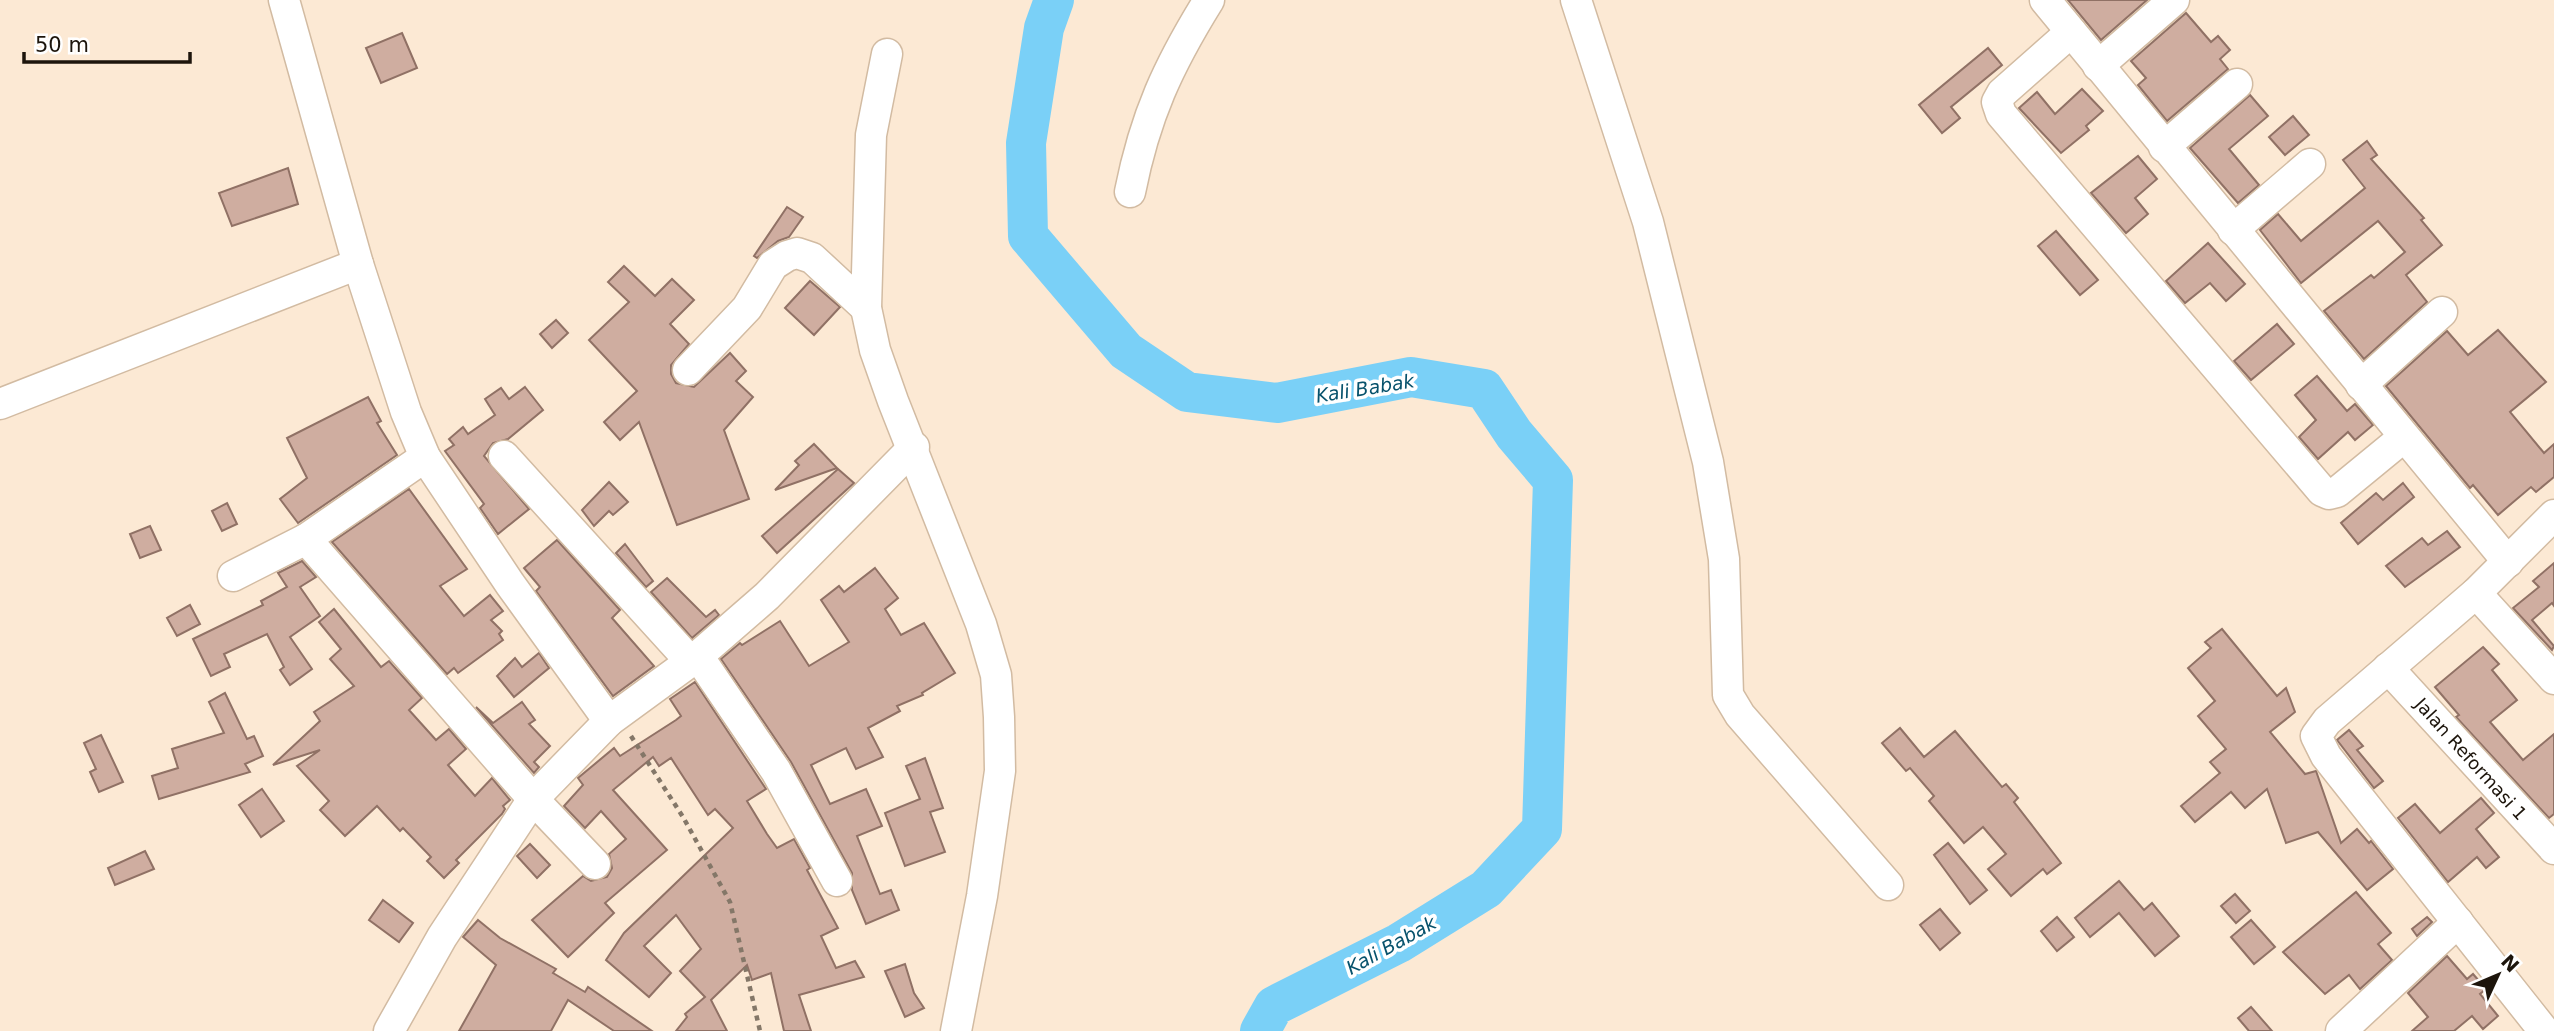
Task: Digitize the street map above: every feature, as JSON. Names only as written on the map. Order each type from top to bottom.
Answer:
[{"type":"street","points":[[284,0],[358,264],[406,412],[425,457],[510,584],[613,718]]},
{"type":"street","points":[[1130,192],[1141,138],[1158,89],[1209,0]]},
{"type":"street","points":[[1576,0],[1648,222],[1708,462],[1724,559],[1728,695],[1740,715],[1888,885]]},
{"type":"street","points":[[2045,0],[2508,562]]},
{"type":"street","points":[[2098,66],[2174,0]]},
{"type":"street","points":[[2071,32],[2002,93],[1997,102],[2001,114],[2322,491],[2329,494],[2337,492],[2404,437]]},
{"type":"street","points":[[887,54],[871,135],[866,308],[875,350],[981,624],[996,674],[1000,771],[982,896],[956,1031]]},
{"type":"street","points":[[2164,147],[2236,84]]},
{"type":"street","points":[[2233,230],[2311,164]]},
{"type":"street","points":[[688,370],[747,308],[773,265],[787,256],[797,253],[813,258],[866,308]]},
{"type":"street","points":[[0,404],[358,264]]},
{"type":"street","points":[[2361,386],[2442,312]]},
{"type":"street","points":[[388,1031],[442,937],[533,799],[613,718],[695,659],[810,555],[914,447]]},
{"type":"street","points":[[504,456],[695,659],[776,771],[837,881]]},
{"type":"street","points":[[233,576],[306,539],[425,457]]},
{"type":"street","points":[[2544,1031],[2318,745],[2318,730],[2550,528]]},
{"type":"street","points":[[306,539],[533,799],[595,864]]},
{"type":"street","points":[[2476,593],[2554,679]]},
{"type":"street","name":"Jalan Reformasi 1","points":[[2388,668],[2554,849]]},
{"type":"street","points":[[2341,1031],[2458,922]]},
{"type":"path","points":[[613,718],[683,817],[730,902],[760,1031]]},
{"type":"building","points":[[2068,0],[2147,0],[2101,40]]},
{"type":"building","points":[[2186,13],[2211,42],[2218,36],[2230,50],[2220,59],[2228,69],[2167,121],[2138,85],[2146,78],[2131,61]]},
{"type":"building","points":[[402,33],[417,68],[381,83],[366,48]]},
{"type":"building","points":[[1988,48],[2002,65],[1951,107],[1960,118],[1942,133],[1919,105]]},
{"type":"building","points":[[2082,89],[2103,111],[2086,126],[2089,130],[2061,153],[2019,108],[2037,92],[2055,114]]},
{"type":"building","points":[[2250,95],[2268,116],[2229,149],[2259,185],[2238,203],[2190,148]]},
{"type":"building","points":[[2293,116],[2309,135],[2285,155],[2269,137]]},
{"type":"building","points":[[2367,141],[2377,155],[2371,159],[2424,218],[2421,220],[2442,245],[2406,275],[2427,302],[2364,359],[2324,311],[2371,275],[2374,278],[2405,252],[2378,221],[2301,283],[2260,230],[2278,214],[2301,241],[2365,188],[2343,160]]},
{"type":"building","points":[[2138,156],[2157,179],[2135,198],[2148,214],[2126,233],[2091,193]]},
{"type":"building","points":[[288,168],[298,204],[232,226],[219,193]]},
{"type":"building","points":[[787,207],[803,217],[789,237],[778,241],[757,258],[754,256]]},
{"type":"building","points":[[2056,231],[2098,280],[2080,295],[2038,246]]},
{"type":"building","points":[[2208,243],[2245,284],[2226,301],[2210,283],[2185,303],[2166,281]]},
{"type":"building","points":[[624,266],[655,296],[672,279],[694,300],[670,324],[689,344],[671,365],[671,374],[676,383],[694,387],[730,353],[746,371],[736,381],[753,397],[724,430],[749,499],[677,525],[639,422],[620,440],[604,422],[637,391],[589,340],[629,302],[608,282]]},
{"type":"building","points":[[810,281],[840,307],[814,335],[785,308]]},
{"type":"building","points":[[556,320],[568,333],[552,348],[540,334]]},
{"type":"building","points":[[2277,324],[2294,344],[2251,380],[2234,361]]},
{"type":"building","points":[[2498,330],[2546,382],[2510,412],[2544,453],[2554,444],[2554,477],[2536,492],[2531,487],[2498,515],[2473,485],[2470,488],[2386,386],[2447,331],[2468,355]]},
{"type":"building","points":[[2317,376],[2347,411],[2355,404],[2373,425],[2355,440],[2348,432],[2318,459],[2299,437],[2316,420],[2295,395]]},
{"type":"building","points":[[525,387],[543,410],[508,439],[493,443],[484,456],[529,509],[498,534],[480,508],[484,504],[445,451],[454,445],[449,439],[463,427],[468,434],[495,415],[485,399],[501,388],[509,399]]},
{"type":"building","points":[[368,397],[381,421],[377,423],[397,455],[298,523],[280,499],[307,478],[287,438]]},
{"type":"building","points":[[814,444],[837,468],[775,490],[799,465],[795,461]]},
{"type":"building","points":[[838,469],[854,483],[777,553],[762,536]]},
{"type":"building","points":[[609,482],[628,502],[613,515],[609,511],[594,526],[582,510]]},
{"type":"building","points":[[2403,483],[2414,497],[2358,544],[2341,523],[2376,493],[2383,500]]},
{"type":"building","points":[[409,489],[467,569],[440,586],[464,616],[490,595],[503,611],[491,620],[502,631],[499,634],[503,640],[458,673],[454,668],[447,674],[332,542]]},
{"type":"building","points":[[227,503],[237,524],[222,531],[212,511]]},
{"type":"building","points":[[150,526],[161,550],[140,558],[130,534]]},
{"type":"building","points":[[2447,531],[2460,547],[2405,587],[2386,566],[2422,538],[2428,545]]},
{"type":"building","points":[[557,540],[620,610],[612,618],[654,666],[613,696],[536,591],[540,587],[524,568]]},
{"type":"building","points":[[625,544],[653,581],[646,587],[616,553]]},
{"type":"building","points":[[302,561],[316,577],[300,587],[320,616],[290,637],[312,669],[290,685],[280,670],[284,667],[267,634],[224,654],[230,667],[211,676],[193,639],[263,605],[261,601],[287,587],[278,573]]},
{"type":"building","points":[[2554,563],[2554,606],[2552,603],[2532,620],[2554,646],[2552,650],[2513,608],[2539,587],[2533,581]]},
{"type":"building","points":[[875,568],[898,598],[885,609],[901,635],[924,623],[955,673],[922,693],[923,695],[897,706],[900,711],[868,728],[883,757],[856,769],[846,748],[811,765],[830,804],[866,789],[882,826],[857,836],[880,894],[891,890],[899,910],[866,924],[852,890],[852,873],[791,762],[721,659],[740,643],[742,645],[780,621],[809,666],[849,642],[821,600],[839,586],[844,592]]},
{"type":"building","points":[[667,578],[706,617],[715,610],[719,615],[692,638],[651,592]]},
{"type":"building","points":[[190,605],[200,624],[177,636],[167,618]]},
{"type":"building","points":[[334,609],[381,667],[389,661],[422,698],[409,710],[436,740],[449,729],[466,749],[448,765],[475,796],[492,778],[510,800],[503,806],[505,809],[502,814],[456,860],[459,863],[444,878],[427,861],[431,857],[403,828],[400,831],[377,806],[345,836],[320,810],[329,801],[297,766],[320,750],[273,765],[320,721],[314,712],[354,686],[330,659],[341,649],[319,622]]},
{"type":"building","points":[[2222,629],[2277,696],[2286,688],[2295,712],[2270,732],[2305,774],[2316,771],[2341,843],[2357,829],[2369,843],[2371,841],[2393,869],[2367,890],[2318,832],[2286,843],[2267,789],[2245,808],[2231,792],[2195,822],[2181,806],[2220,773],[2210,762],[2226,749],[2198,716],[2215,701],[2188,668],[2211,648],[2205,642]]},
{"type":"building","points":[[2483,647],[2499,664],[2492,670],[2517,700],[2490,722],[2523,760],[2554,734],[2554,814],[2549,818],[2456,717],[2459,715],[2435,687]]},
{"type":"building","points":[[539,653],[549,668],[514,697],[497,676],[515,658],[522,667]]},
{"type":"building","points":[[695,682],[766,789],[747,801],[767,834],[777,848],[794,839],[810,868],[807,870],[838,928],[821,936],[836,968],[855,961],[864,977],[799,995],[811,1031],[784,1031],[771,973],[752,980],[747,965],[711,1000],[727,1031],[676,1031],[687,1017],[685,1014],[705,997],[680,971],[701,949],[676,915],[644,946],[671,973],[649,997],[606,960],[624,933],[733,828],[715,809],[708,815],[671,758],[659,766],[653,757],[613,790],[667,850],[605,903],[614,913],[568,957],[532,920],[583,876],[591,881],[607,877],[612,868],[609,854],[626,839],[601,811],[585,828],[564,806],[583,785],[578,778],[614,748],[620,756],[681,716],[670,699]]},
{"type":"building","points":[[225,693],[247,739],[254,736],[263,756],[245,764],[250,772],[159,799],[152,776],[178,768],[172,749],[224,733],[209,702]]},
{"type":"building","points":[[522,702],[535,720],[529,724],[550,746],[534,762],[539,767],[534,773],[476,707],[493,723]]},
{"type":"building","points":[[1900,728],[1924,757],[1955,731],[2002,787],[2006,784],[2018,798],[2014,802],[2061,863],[2047,874],[2043,869],[2011,896],[1988,869],[2006,854],[1983,827],[1964,843],[1929,801],[1934,796],[1910,768],[1906,771],[1882,743]]},
{"type":"building","points":[[2349,730],[2363,746],[2357,750],[2383,781],[2374,788],[2337,740]]},
{"type":"building","points":[[101,735],[123,782],[99,792],[90,772],[96,769],[84,743]]},
{"type":"building","points":[[925,758],[943,808],[930,812],[945,852],[905,866],[885,813],[920,799],[906,766]]},
{"type":"building","points":[[262,789],[284,821],[261,837],[239,805]]},
{"type":"building","points":[[2481,798],[2494,813],[2476,829],[2499,857],[2486,868],[2477,857],[2448,882],[2398,818],[2415,804],[2440,833]]},
{"type":"building","points":[[1948,843],[1987,890],[1970,904],[1934,855]]},
{"type":"building","points":[[530,844],[550,865],[537,878],[517,856]]},
{"type":"building","points":[[145,851],[154,869],[115,885],[108,868]]},
{"type":"building","points":[[2119,881],[2144,910],[2152,903],[2179,936],[2155,956],[2119,913],[2090,937],[2075,918]]},
{"type":"building","points":[[2356,892],[2391,933],[2378,944],[2392,960],[2360,989],[2349,975],[2325,994],[2283,952]]},
{"type":"building","points":[[2235,894],[2250,911],[2236,923],[2221,906]]},
{"type":"building","points":[[383,900],[413,923],[399,942],[369,920]]},
{"type":"building","points":[[1940,909],[1960,933],[1940,950],[1920,925]]},
{"type":"building","points":[[2057,917],[2074,937],[2057,951],[2041,931]]},
{"type":"building","points":[[2427,917],[2432,922],[2417,936],[2412,929]]},
{"type":"building","points":[[478,920],[500,938],[556,969],[553,973],[585,992],[588,987],[652,1031],[614,1031],[568,1000],[551,1031],[459,1031],[496,965],[463,937]]},
{"type":"building","points":[[2251,920],[2275,947],[2254,964],[2231,937]]},
{"type":"building","points":[[2447,956],[2467,979],[2473,974],[2486,989],[2480,994],[2498,1016],[2483,1029],[2472,1016],[2454,1031],[2412,1031],[2428,1017],[2408,993]]},
{"type":"building","points":[[905,964],[914,993],[924,1008],[905,1017],[885,971]]},
{"type":"building","points":[[2251,1007],[2272,1031],[2249,1031],[2238,1018]]},
{"type":"waterway","name":"Kali Babak","points":[[1054,0],[1044,28],[1026,143],[1028,236],[1126,351],[1187,392],[1277,403],[1411,377],[1484,389],[1514,434],[1553,480],[1542,829],[1486,889],[1399,943],[1274,1006],[1260,1031]]}]
